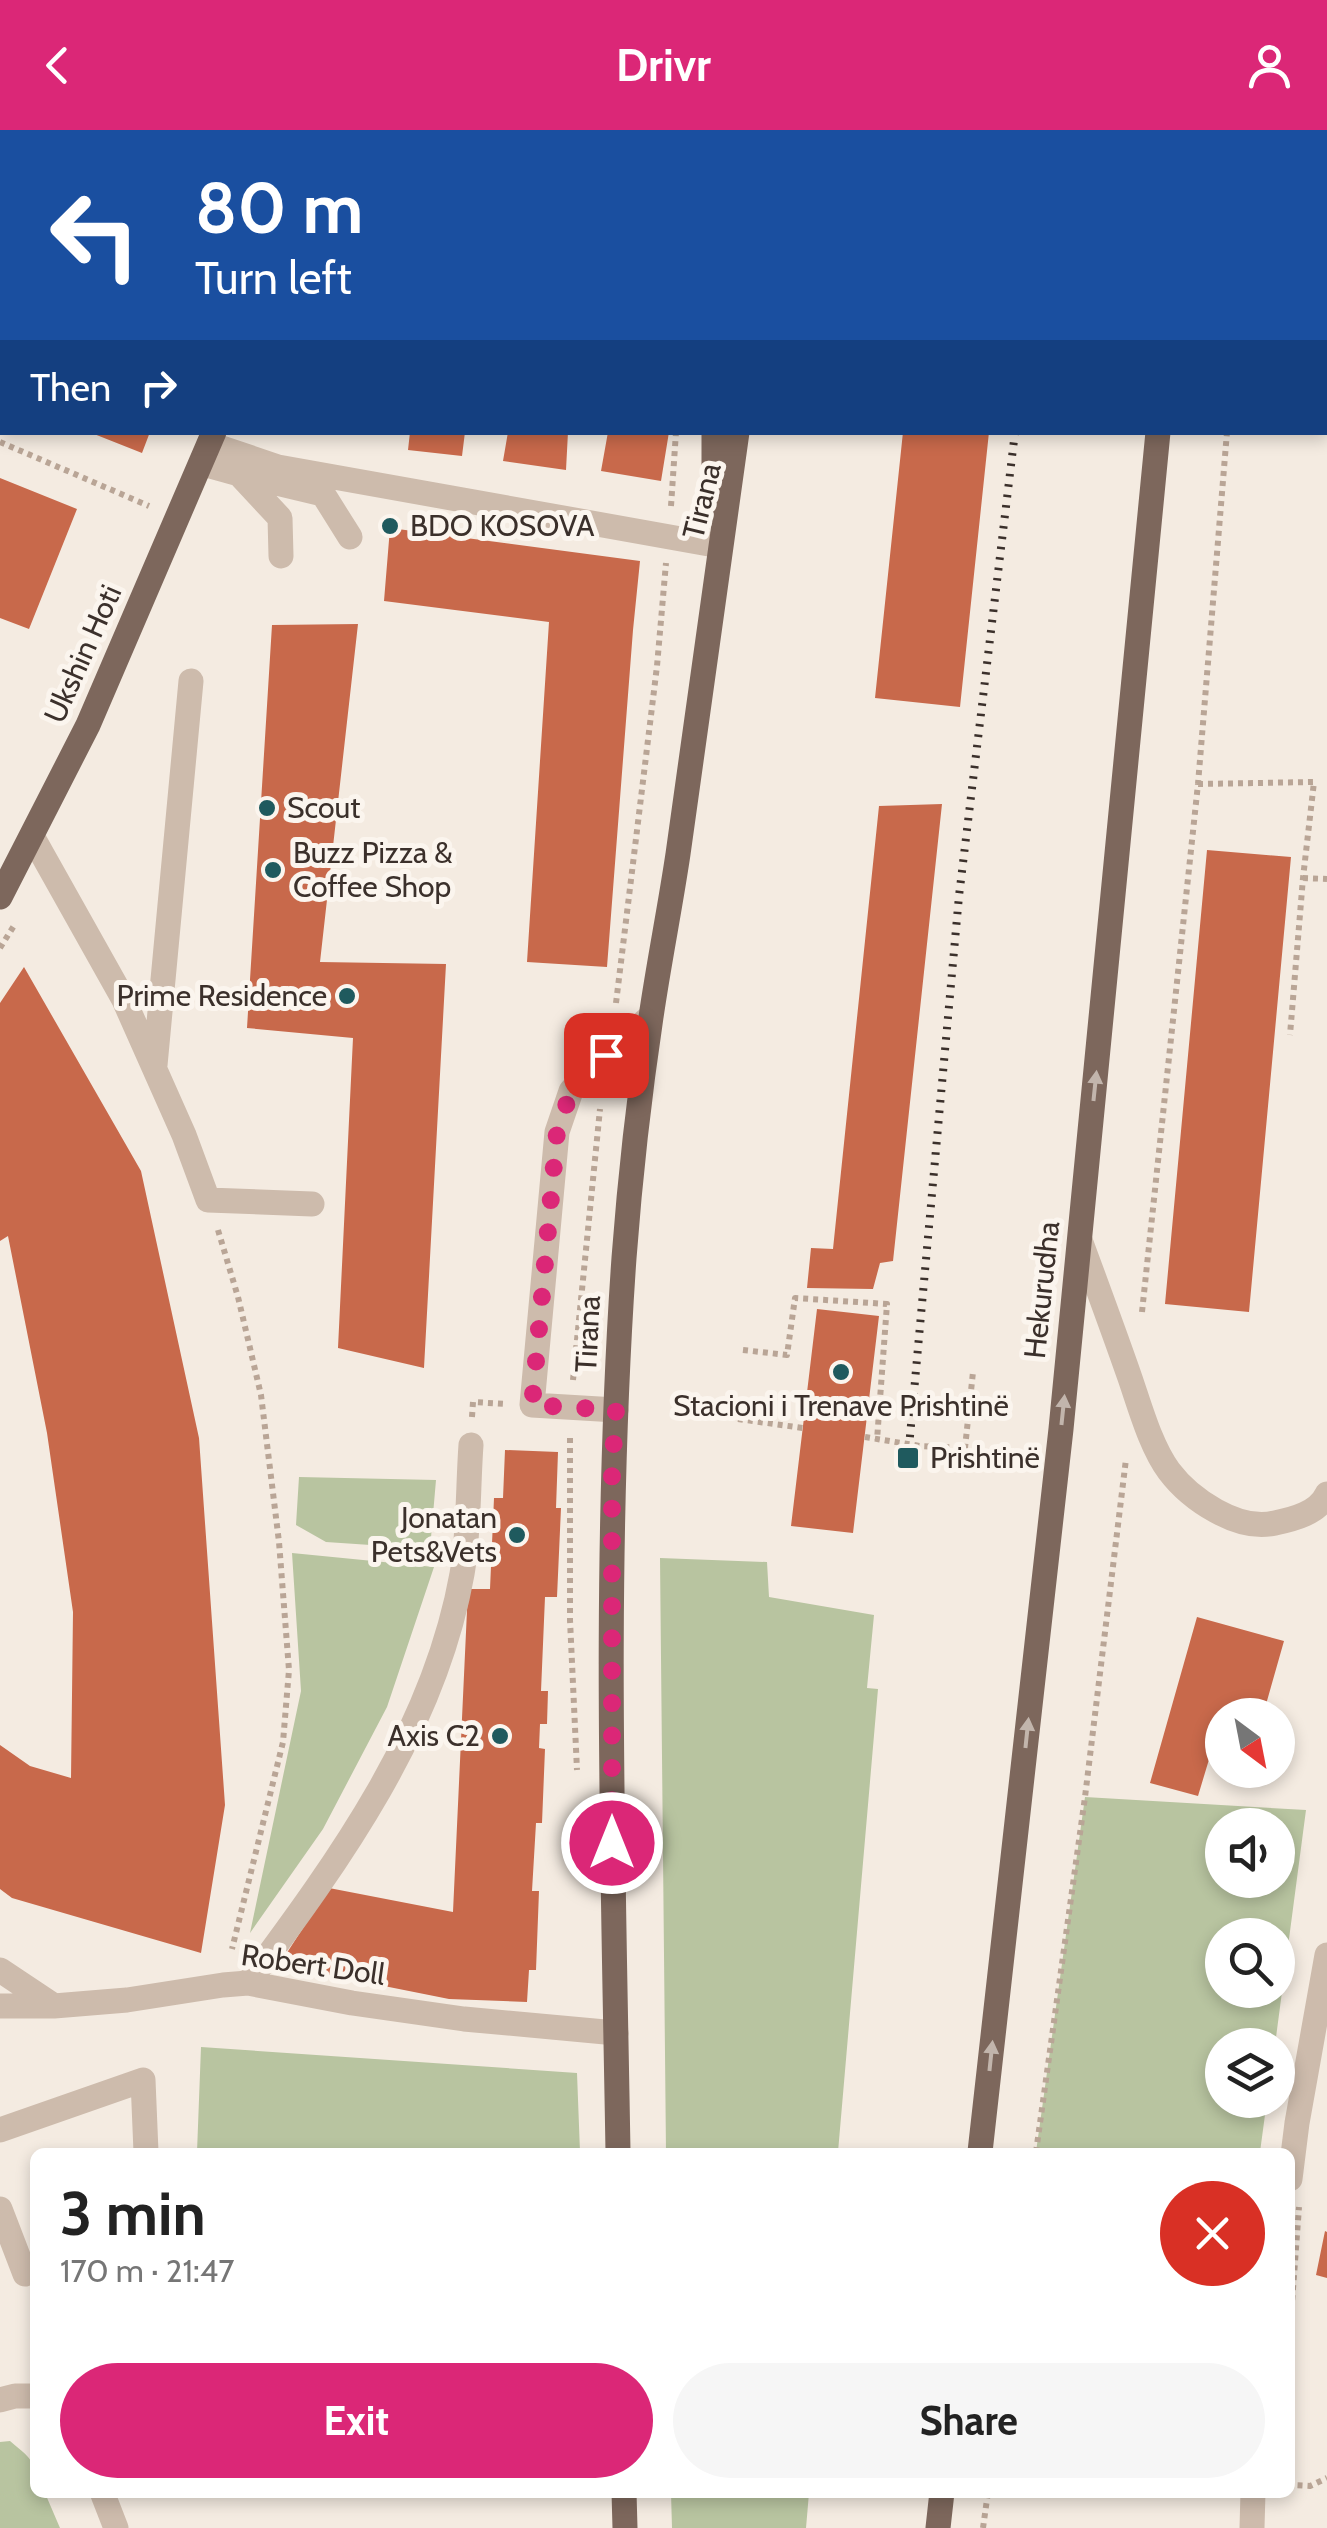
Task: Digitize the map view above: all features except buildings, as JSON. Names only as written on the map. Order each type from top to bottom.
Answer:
[{"type":"main road","points":[[714,435],[718,546],[715,585]]},
{"type":"main road","name":"Tirana","points":[[718,546],[736,435]]},
{"type":"main road","name":"Tirana","points":[[618,2148],[611,1698],[612,1469],[632,1162],[715,585],[751,435]]},
{"type":"main road","name":"Hekurudha","points":[[980,2148],[1057,1468],[1158,435]]},
{"type":"main road","name":"Ukshin Hoti","points":[[0,898],[88,724],[209,447]]},
{"type":"main road","points":[[624,2498],[625,2528]]},
{"type":"main road","points":[[938,2528],[941,2498]]},
{"type":"street","points":[[209,447],[278,466],[718,546]]},
{"type":"street","points":[[209,447],[280,518],[281,556]]},
{"type":"street","points":[[239,474],[324,494],[350,536]]},
{"type":"street","points":[[155,1067],[190,681]]},
{"type":"street","points":[[32,836],[124,1000],[208,1200],[312,1204]]},
{"type":"street","points":[[616,1410],[532,1405],[557,1132],[571,1091],[593,1066],[650,1017]]},
{"type":"street","points":[[1080,1240],[1146,1424],[1167,1468],[1194,1498],[1230,1518],[1266,1525],[1298,1518],[1323,1502],[1327,1494]]},
{"type":"street","points":[[235,1984],[312,1896],[370,1808],[410,1733],[444,1651],[463,1572],[471,1444]]},
{"type":"street","points":[[1294,2148],[1327,1954]]},
{"type":"street","points":[[0,1970],[54,2006]]},
{"type":"street","name":"Robert Doll","points":[[0,2006],[127,2000],[235,1984],[445,2016],[616,2034]]},
{"type":"street","points":[[0,2023],[54,2006]]},
{"type":"street","points":[[0,2130],[143,2080],[146,2148]]},
{"type":"street","points":[[0,2208],[25,2274]]},
{"type":"street","points":[[0,2400],[30,2396]]},
{"type":"street","points":[[104,2498],[116,2528]]},
{"type":"street","points":[[1252,2528],[1253,2498]]},
{"type":"path","points":[[1140,1322],[1198,784],[1227,435]]},
{"type":"path","points":[[0,442],[155,508]]},
{"type":"path","points":[[1198,784],[1314,782],[1290,1035]]},
{"type":"path","points":[[1303,878],[1327,878]]},
{"type":"path","points":[[208,1200],[238,1297],[261,1395],[279,1542],[289,1670],[283,1742],[235,1984]]},
{"type":"path","points":[[743,1350],[787,1355],[796,1298],[887,1304],[877,1440]]},
{"type":"path","points":[[864,1437],[965,1448],[973,1372]]},
{"type":"path","points":[[738,1419],[803,1428]]},
{"type":"path","points":[[1037,2148],[1085,1797],[1126,1454]]},
{"type":"path","points":[[1295,2485],[1310,2486],[1327,2478]]},
{"type":"path","points":[[983,2528],[987,2498]]},
{"type":"green space","points":[[299,1477],[436,1480],[430,1549],[326,1542],[296,1525]]},
{"type":"green space","points":[[292,1553],[434,1567],[387,1707],[323,1829],[250,1933],[301,1691]]},
{"type":"green space","points":[[660,1558],[767,1562],[769,1597],[874,1615],[867,1688],[878,1689],[838,2148],[666,2148]]},
{"type":"green space","points":[[1085,1797],[1272,1808],[1205,1808],[1205,1898],[1294,1898],[1292,1918],[1205,1918],[1205,2008],[1280,2008],[1277,2028],[1205,2028],[1205,2118],[1265,2118],[1261,2148],[1037,2148]]},
{"type":"green space","points":[[1295,1809],[1306,1810],[1295,1893]]},
{"type":"green space","points":[[201,2047],[577,2073],[580,2148],[197,2148]]},
{"type":"green space","points":[[10,2441],[30,2460],[30,2498],[47,2498],[60,2528],[0,2528],[0,2442]]},
{"type":"green space","points":[[671,2498],[809,2498],[806,2528],[672,2528]]},
{"type":"railway","points":[[908,1458],[959,896],[1015,435]]},
{"type":"place","name":"BDO KOSOVA","points":[[390,526]]},
{"type":"place","name":"Scout","points":[[267,808]]},
{"type":"place","name":"Buzz Pizza & Coffee Shop","points":[[273,870]]},
{"type":"place","name":"Prime Residence","points":[[347,996]]},
{"type":"place","name":"Stacioni i Trenave Prishtinë","points":[[841,1372]]},
{"type":"place","name":"Prishtinë","points":[[908,1458]]},
{"type":"place","name":"Jonatan Pets&Vets","points":[[517,1535]]},
{"type":"place","name":"Axis C2","points":[[500,1736]]},
{"type":"route","points":[[606,1055],[571,1091],[557,1132],[532,1405],[616,1410],[612,1469],[612,1843]]}]
